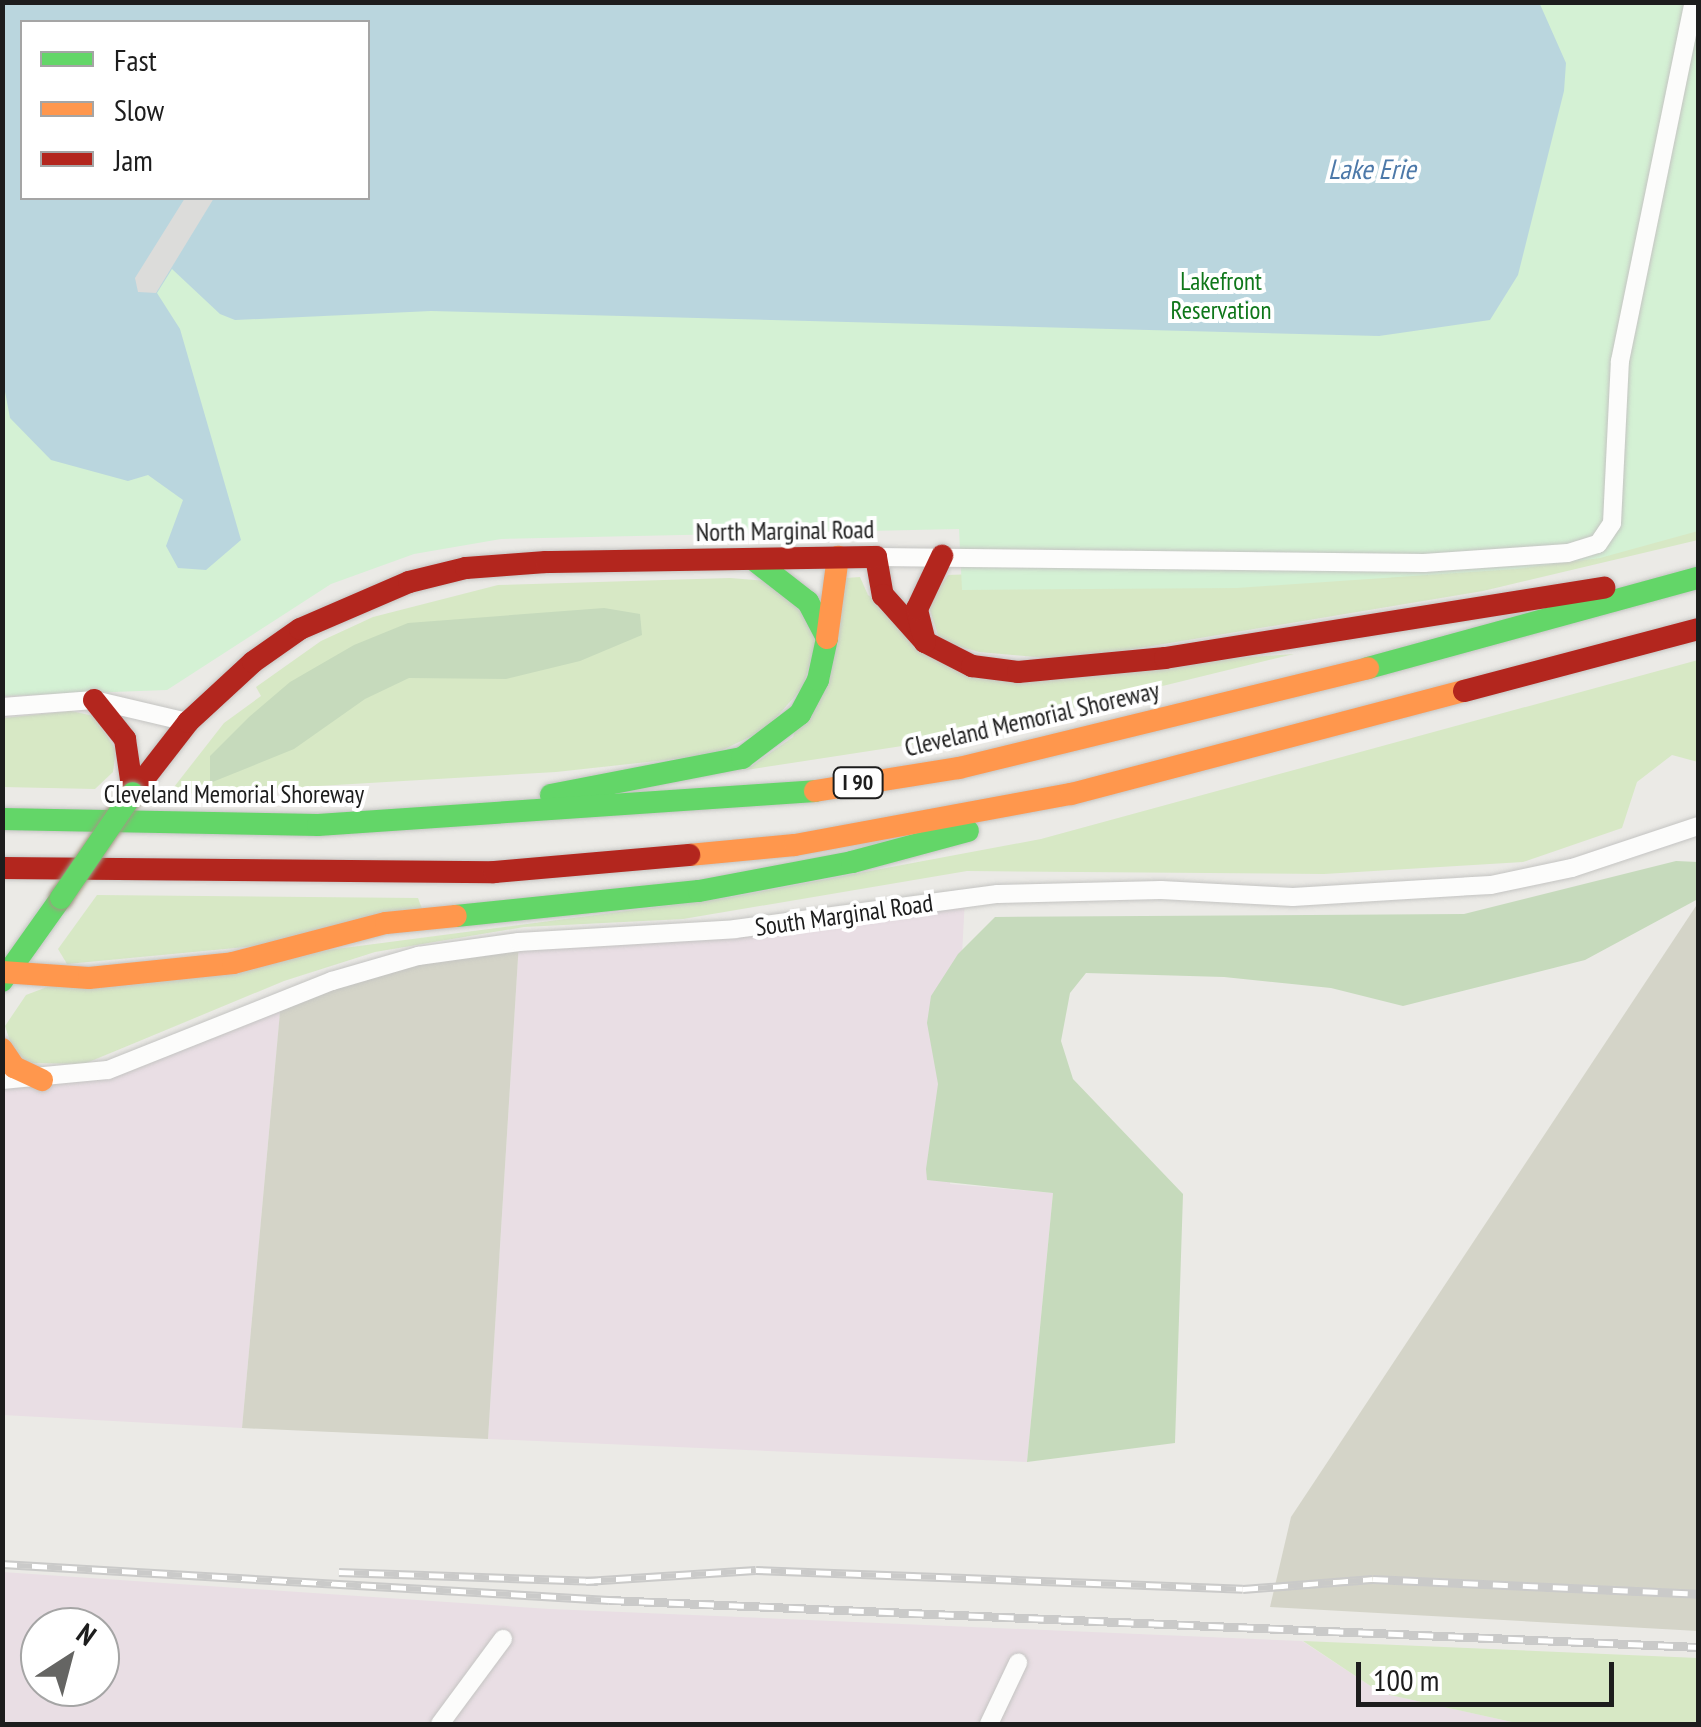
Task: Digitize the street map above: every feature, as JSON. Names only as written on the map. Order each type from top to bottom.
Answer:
[{"type":"main road","points":[[925,642],[918,609],[942,556]]},
{"type":"main road","points":[[876,557],[882,595],[925,642],[987,668],[1074,670],[1416,619],[1534,594],[1695,579]]},
{"type":"main road","name":"North Marginal Road","points":[[5,975],[188,722],[300,629],[434,574],[546,562],[876,557]]},
{"type":"main road","points":[[398,820],[742,758],[800,714],[818,680],[828,638],[838,558]]},
{"type":"main road","points":[[754,560],[808,602],[828,638]]},
{"type":"main road","name":"Cleveland Memorial Shoreway","points":[[2,819],[398,820],[686,806],[959,768],[1334,677],[1695,579]]},
{"type":"main road","name":"I 90","points":[[2,868],[494,872],[794,845],[1071,794],[1698,629]]},
{"type":"main road","points":[[94,700],[125,739],[139,785]]},
{"type":"main road","points":[[5,975],[89,978],[176,970],[386,923],[699,891],[932,844],[1071,794]]},
{"type":"main road","points":[[2,1049],[14,1067],[42,1080]]},
{"type":"street","name":"North Marginal Road","points":[[876,557],[1488,561],[1580,551],[1608,532],[1618,376],[1694,2]]},
{"type":"street","points":[[2,707],[94,700],[188,722]]},
{"type":"street","name":"South Marginal Road","points":[[2,1080],[42,1080],[108,1070],[332,980],[418,956],[520,942],[735,929],[998,894],[1161,890],[1292,897],[1491,885],[1572,868],[1698,826]]},
{"type":"street","points":[[440,1724],[502,1639]]},
{"type":"street","points":[[989,1724],[1018,1663]]},
{"type":"shaded area","points":[[965,898],[950,1184],[1053,1193],[1027,1462],[488,1439],[519,942]]},
{"type":"shaded area","points":[[1698,903],[1698,1631],[1270,1607],[1291,1517]]},
{"type":"shaded area","points":[[519,942],[488,1439],[242,1428],[281,1001],[332,981]]},
{"type":"shaded area","points":[[281,1001],[242,1428],[3,1415],[2,1080],[73,1077]]},
{"type":"shaded area","points":[[2,1572],[550,1609],[1302,1641],[1381,1693],[1521,1724],[3,1724]]},
{"type":"green space","name":"Lakefront Reservation","points":[[76,3],[1698,3],[1698,531],[1600,558],[1516,569],[1237,588],[962,590],[959,529],[501,539],[414,554],[331,584],[167,690],[3,696],[2,121],[20,200],[370,200],[370,20]]},
{"type":"green space","points":[[1698,527],[1698,540],[1483,591],[1110,653],[1047,658],[979,652],[940,641],[928,604],[948,575],[1204,565]]},
{"type":"green space","points":[[860,577],[868,595],[976,676],[1294,654],[941,740],[746,770],[793,737],[846,578]]},
{"type":"green space","points":[[730,578],[767,581],[797,602],[816,642],[803,687],[766,729],[712,755],[556,772],[182,794],[174,787],[224,723],[261,696],[256,687],[321,641],[373,617],[498,585]]},
{"type":"green space","points":[[604,608],[640,614],[642,635],[580,661],[506,679],[409,678],[365,699],[294,749],[210,783],[210,756],[249,717],[290,682],[354,645],[408,623]]},
{"type":"green space","points":[[1698,660],[1698,762],[1672,755],[1637,782],[1622,828],[1523,862],[1324,874],[967,871],[683,919],[524,927],[375,952],[284,981],[84,1064],[30,1063],[14,1053],[5,1026],[26,995],[47,987],[726,898],[1041,839]]},
{"type":"green space","points":[[71,711],[94,716],[116,750],[113,772],[95,789],[3,787],[3,718]]},
{"type":"green space","points":[[1676,861],[1698,862],[1698,899],[1585,960],[1403,1006],[1331,988],[1224,977],[1086,973],[1070,993],[1061,1041],[1073,1079],[1183,1194],[1175,1443],[1027,1462],[1053,1193],[927,1180],[926,1169],[938,1084],[927,1023],[931,996],[958,954],[995,917],[1464,914]]},
{"type":"green space","points":[[97,895],[418,898],[422,909],[287,943],[67,964],[58,949]]},
{"type":"green space","points":[[1303,1641],[1698,1658],[1698,1724],[1521,1724],[1381,1693]]},
{"type":"water","name":"Lake Erie","points":[[1539,2],[1566,63],[1564,91],[1518,275],[1490,320],[1379,336],[431,311],[235,320],[220,314],[172,269],[157,293],[180,329],[241,540],[206,570],[178,568],[166,546],[183,500],[148,475],[128,481],[51,460],[10,418],[2,376],[2,3]]},
{"type":"pier","points":[[184,200],[213,200],[156,293],[138,292],[135,278]]},
{"type":"railway","points":[[2,1564],[609,1600],[1698,1647]]},
{"type":"railway","points":[[586,1581],[756,1570],[1243,1589],[1373,1579],[1698,1594]]},
{"type":"railway","points":[[339,1572],[598,1581]]},
{"type":"traffic: fast","points":[[551,795],[742,758],[800,714],[818,680],[827,638],[808,602],[754,560]]},
{"type":"traffic: fast","points":[[1368,668],[1698,578]]},
{"type":"traffic: fast","points":[[2,819],[318,825],[815,791]]},
{"type":"traffic: fast","points":[[61,898],[133,793]]},
{"type":"traffic: fast","points":[[456,916],[699,891],[852,862],[968,831]]},
{"type":"traffic: fast","points":[[2,981],[61,898]]},
{"type":"traffic: slow","points":[[827,638],[838,557]]},
{"type":"traffic: slow","points":[[815,791],[959,768],[1368,668]]},
{"type":"traffic: slow","points":[[689,855],[795,845],[1071,794],[1464,691]]},
{"type":"traffic: slow","points":[[2,972],[89,978],[233,963],[386,923],[456,916]]},
{"type":"traffic: slow","points":[[2,1049],[14,1067],[42,1080]]},
{"type":"traffic: jam","points":[[925,642],[917,609],[942,556]]},
{"type":"traffic: jam","points":[[133,793],[188,722],[253,662],[300,629],[409,582],[466,568],[546,562],[876,557]]},
{"type":"traffic: jam","points":[[876,557],[883,595],[925,642],[972,666],[1018,672],[1165,658],[1604,588]]},
{"type":"traffic: jam","points":[[1464,691],[1698,629]]},
{"type":"traffic: jam","points":[[94,700],[125,739],[133,793]]},
{"type":"traffic: jam","points":[[2,868],[494,872],[689,855]]}]
